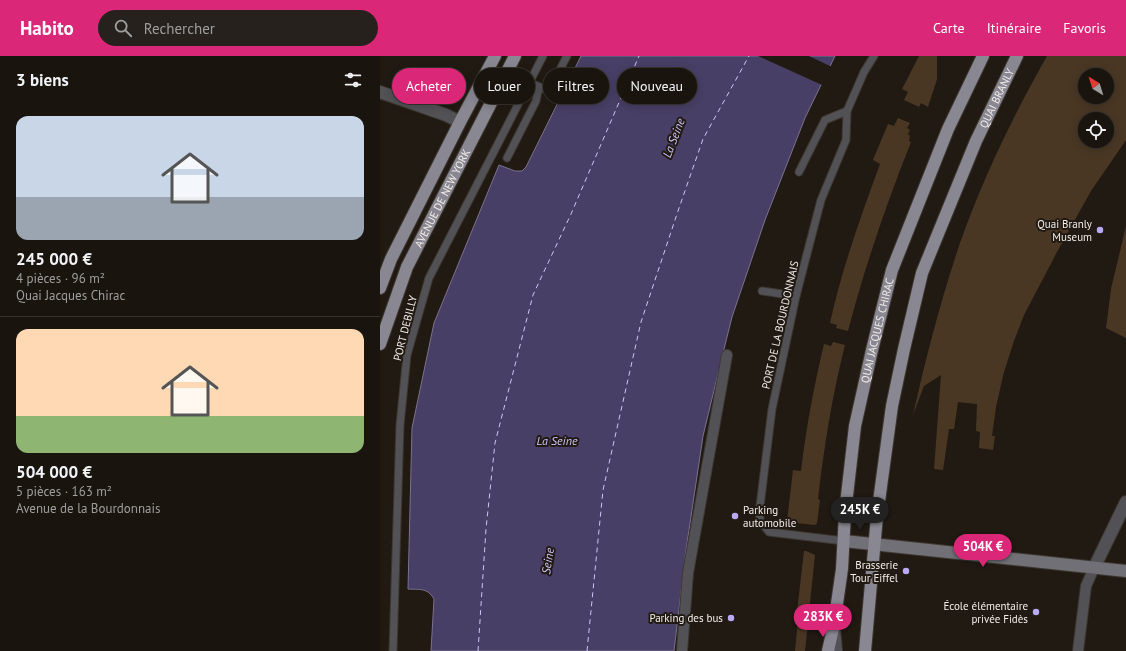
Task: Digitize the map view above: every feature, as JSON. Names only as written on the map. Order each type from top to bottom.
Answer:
[{"type":"main road","name":"AVENUE DE NEW YORK","points":[[380,288],[391,259],[495,56]]},
{"type":"main road","name":"AVENUE DE NEW YORK","points":[[380,344],[407,267],[515,56]]},
{"type":"main road","name":"QUAI JACQUES CHIRAC","points":[[828,651],[834,624],[842,569],[845,513],[855,426],[892,270],[948,129],[983,56]]},
{"type":"main road","name":"QUAI BRANLY","points":[[874,544],[892,406],[922,273],[976,141],[1018,56]]},
{"type":"main road","points":[[844,541],[1126,571]]},
{"type":"main road","points":[[865,651],[874,544]]},
{"type":"street","points":[[380,92],[446,115],[460,122]]},
{"type":"street","points":[[682,651],[688,573],[726,355]]},
{"type":"street","points":[[1078,651],[1086,586],[1126,502]]},
{"type":"street","name":"QUAI JACQUES CHIRAC","points":[[834,624],[836,651]]},
{"type":"lane","name":"PORT DEBILLY","points":[[535,73],[543,56]]},
{"type":"lane","points":[[535,85],[549,91],[567,56]]},
{"type":"lane","name":"PORT DE LA BOURDONNAIS","points":[[844,541],[769,532],[761,522],[759,514],[772,409],[796,296],[821,200],[846,140],[847,111],[864,72],[874,56]]},
{"type":"lane","points":[[508,158],[536,101],[539,87]]},
{"type":"lane","name":"PORT DEBILLY","points":[[393,651],[400,425],[407,355],[429,278],[519,104]]},
{"type":"lane","points":[[799,172],[825,120],[847,111]]},
{"type":"lane","points":[[762,291],[796,296]]},
{"type":"shaded area","points":[[919,56],[937,56],[937,79],[928,107],[921,103],[919,107],[904,100],[908,92],[902,89]]},
{"type":"shaded area","points":[[1047,56],[1126,56],[1126,140],[1091,191],[1024,315],[1004,372],[996,407],[992,436],[995,436],[993,450],[979,448],[980,432],[976,431],[977,404],[958,402],[954,429],[949,429],[943,470],[934,469],[941,375],[924,386],[913,415],[946,285],[960,243],[989,171],[1011,124]]},
{"type":"shaded area","points":[[898,118],[910,123],[907,128],[910,130],[908,134],[910,136],[909,141],[911,142],[876,236],[848,331],[836,328],[837,325],[830,323],[840,282],[880,164],[873,160],[888,124],[894,126]]},
{"type":"shaded area","points":[[1126,226],[1126,338],[1106,328],[1111,289]]},
{"type":"shaded area","points":[[833,342],[845,345],[832,402],[818,499],[820,500],[817,523],[815,525],[787,522],[793,470],[801,471],[805,439],[824,344],[831,346]]},
{"type":"shaded area","points":[[804,551],[815,555],[805,651],[795,651],[798,621],[796,620]]},
{"type":"water","name":"La Seine","points":[[581,56],[835,56],[805,118],[765,220],[732,317],[703,436],[686,550],[674,651],[431,651],[434,599],[426,591],[419,589],[408,589],[412,428],[434,323],[499,165],[515,171],[522,171],[526,167],[557,104],[609,104],[609,68],[575,68]]},
{"type":"pier","points":[[758,56],[809,56],[832,67],[822,85]]},
{"type":"ferry route","points":[[478,651],[486,529],[495,443],[533,295],[571,214],[639,56]]},
{"type":"ferry route","points":[[587,651],[603,490],[641,322],[703,139],[749,56]]},
{"type":"place","name":"Quai Branly Museum","points":[[1100,230]]},
{"type":"place","name":"Parking automobile","points":[[735,516]]},
{"type":"place","name":"Brasserie Tour Eiffel","points":[[906,571]]},
{"type":"place","name":"École élémentaire privée Fidès","points":[[1036,612]]},
{"type":"place","name":"Parking des bus","points":[[731,618]]},
{"type":"water label","name":"Seine","points":[[548,561]]}]
